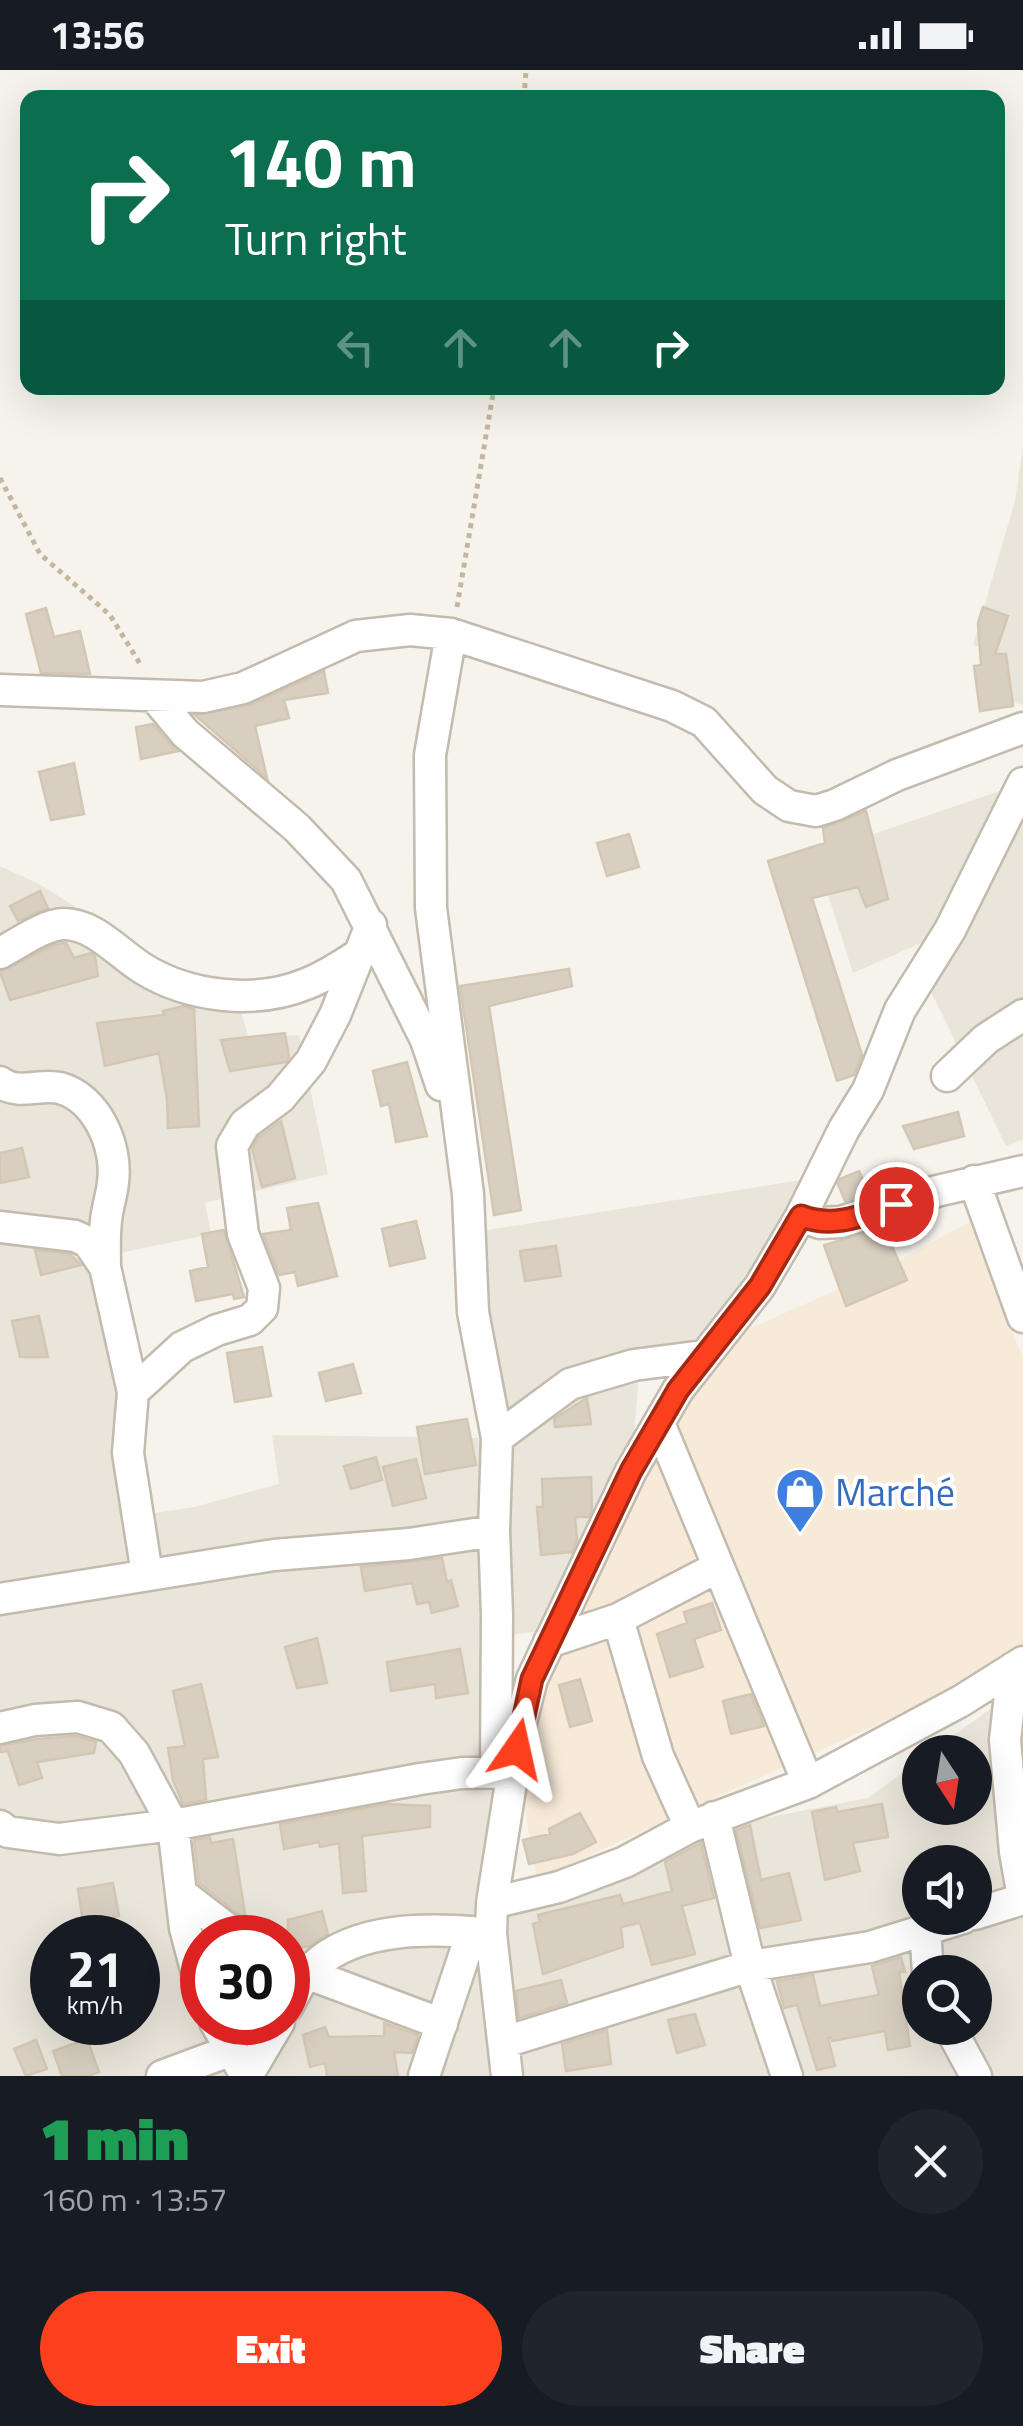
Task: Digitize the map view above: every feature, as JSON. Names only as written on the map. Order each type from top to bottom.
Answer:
[{"type":"street","points":[[0,690],[203,697],[244,688],[356,636],[410,630],[451,634],[688,714],[721,738],[733,757],[765,790],[789,806],[816,810],[836,806],[897,775],[1023,728]]},
{"type":"street","points":[[424,2076],[492,1903],[505,1772],[494,1531],[497,1438],[473,1312],[468,1194],[431,908],[430,754],[451,634]]},
{"type":"street","points":[[155,698],[185,733],[297,828],[346,880],[426,1040],[462,1144]]},
{"type":"street","points":[[505,1772],[532,1679],[631,1471],[703,1356],[760,1286],[801,1216],[868,1090],[900,1010],[950,930],[1023,783]]},
{"type":"street","points":[[0,953],[58,924],[78,926],[178,987],[244,995],[305,985],[360,954]]},
{"type":"street","points":[[133,1392],[182,1346],[250,1320],[262,1308],[261,1278],[242,1234],[232,1146],[246,1124],[280,1098],[311,1061],[335,1015],[371,925]]},
{"type":"street","points":[[947,1076],[986,1039],[1023,1015]]},
{"type":"street","points":[[0,1082],[7,1088],[58,1087],[80,1098],[104,1126],[114,1181],[106,1222],[105,1267],[133,1392],[128,1453],[147,1574]]},
{"type":"street","points":[[801,1216],[820,1223],[841,1222],[974,1181],[1023,1171]]},
{"type":"street","points":[[974,1181],[1023,1317]]},
{"type":"street","points":[[0,1227],[75,1236],[88,1242],[105,1267]]},
{"type":"street","points":[[497,1438],[570,1384],[588,1376],[703,1356]]},
{"type":"street","points":[[659,1424],[808,1782]]},
{"type":"street","points":[[0,1598],[274,1555],[409,1544],[494,1531]]},
{"type":"street","points":[[549,1642],[618,1619],[718,1567]]},
{"type":"street","points":[[618,1619],[658,1756],[702,1822],[787,2076]]},
{"type":"street","points":[[492,1903],[559,1888],[625,1862],[702,1822],[808,1782],[961,1701],[1018,1665]]},
{"type":"street","points":[[992,1908],[1023,1898],[1005,1740],[1018,1665]]},
{"type":"street","points":[[0,1728],[35,1720],[78,1717],[111,1727],[144,1769],[173,1825],[184,1915]]},
{"type":"street","points":[[0,1826],[22,1836],[59,1839],[173,1825],[434,1777],[505,1772]]},
{"type":"street","points":[[183,1895],[209,1915]]},
{"type":"street","points":[[310,1963],[330,1952],[384,1935],[413,1931],[482,1933]]},
{"type":"street","points":[[482,1933],[505,2042],[507,2076]]},
{"type":"street","points":[[505,2042],[750,1966],[870,1947],[907,1935]]},
{"type":"street","points":[[310,1975],[442,2024]]},
{"type":"street","points":[[229,2045],[242,2067]]},
{"type":"street","points":[[162,2076],[242,2067],[260,2045]]},
{"type":"street","points":[[958,2045],[971,2075]]},
{"type":"path","points":[[451,634],[493,395]]},
{"type":"path","points":[[0,478],[40,554],[110,615],[137,655],[155,698]]},
{"type":"shaded area","points":[[1023,445],[1023,705],[983,694],[997,653],[973,645],[1016,497]]},
{"type":"shaded area","points":[[1023,783],[1023,1139],[1006,1146],[922,973],[948,931],[853,973],[815,854]]},
{"type":"shaded area","points":[[0,866],[39,884],[155,957],[238,1001],[249,1039],[299,1035],[328,1174],[205,1203],[211,1234],[120,1253],[148,1514],[194,1507],[279,1484],[272,1435],[497,1438],[468,1233],[820,1177],[707,1348],[641,1350],[631,1471],[556,1629],[481,1639],[514,1772],[492,1902],[651,1840],[868,1798],[902,1773],[902,1825],[992,1825],[992,1735],[954,1735],[1023,1685],[1023,2076],[0,2076]]},
{"type":"shaded area","points":[[969,1222],[1023,1358],[1023,1658],[537,1879],[522,1795],[523,1748],[570,1599],[707,1348],[887,1267]]},
{"type":"building","points":[[983,607],[1008,616],[995,654],[1006,654],[1013,706],[980,711],[974,666],[981,665],[978,623]]},
{"type":"building","points":[[46,608],[54,637],[80,631],[90,674],[41,673],[26,614]]},
{"type":"building","points":[[324,671],[328,693],[284,700],[289,718],[255,726],[267,778],[195,715],[250,705]]},
{"type":"building","points":[[153,724],[178,751],[141,759],[136,727]]},
{"type":"building","points":[[74,763],[84,814],[51,820],[39,772]]},
{"type":"building","points":[[866,811],[888,899],[866,907],[858,887],[812,898],[862,1055],[854,1075],[837,1081],[768,861],[825,843],[823,828]]},
{"type":"building","points":[[629,834],[639,867],[607,876],[597,843]]},
{"type":"building","points":[[40,891],[48,908],[18,921],[10,906]]},
{"type":"building","points":[[66,943],[74,958],[91,953],[95,956],[98,976],[10,1000],[0,972]]},
{"type":"building","points":[[569,969],[572,986],[489,1006],[521,1210],[494,1215],[460,986]]},
{"type":"building","points":[[183,1006],[194,1009],[199,1126],[168,1128],[159,1053],[105,1066],[97,1023],[164,1015],[163,1011]]},
{"type":"building","points":[[285,1033],[289,1058],[286,1062],[230,1071],[221,1040]]},
{"type":"building","points":[[407,1062],[427,1136],[396,1142],[389,1104],[381,1106],[373,1071]]},
{"type":"building","points":[[958,1112],[964,1136],[914,1149],[903,1126]]},
{"type":"building","points":[[281,1121],[295,1178],[262,1187],[252,1149],[259,1137]]},
{"type":"building","points":[[22,1148],[29,1177],[0,1183],[0,1153]]},
{"type":"building","points":[[859,1171],[869,1193],[845,1201],[838,1184],[840,1179]]},
{"type":"building","points":[[318,1203],[337,1276],[298,1286],[295,1272],[279,1275],[263,1234],[291,1230],[287,1208]]},
{"type":"building","points":[[416,1221],[425,1258],[390,1266],[382,1229]]},
{"type":"building","points":[[884,1228],[907,1280],[846,1306],[824,1245]]},
{"type":"building","points":[[224,1230],[244,1297],[234,1299],[233,1294],[196,1301],[190,1271],[208,1267],[202,1234]]},
{"type":"building","points":[[556,1246],[561,1276],[525,1281],[520,1251]]},
{"type":"building","points":[[35,1250],[70,1254],[81,1265],[41,1275]]},
{"type":"building","points":[[39,1316],[48,1357],[20,1357],[12,1321]]},
{"type":"building","points":[[262,1347],[271,1396],[235,1402],[227,1353]]},
{"type":"building","points":[[353,1364],[361,1393],[326,1401],[319,1373]]},
{"type":"building","points":[[587,1398],[591,1424],[555,1427],[554,1419]]},
{"type":"building","points":[[467,1419],[476,1465],[425,1474],[417,1427]]},
{"type":"building","points":[[376,1457],[382,1480],[351,1489],[344,1466]]},
{"type":"building","points":[[416,1459],[426,1498],[393,1506],[383,1467]]},
{"type":"building","points":[[591,1477],[592,1509],[589,1517],[575,1517],[577,1540],[572,1552],[541,1555],[537,1507],[543,1507],[542,1479]]},
{"type":"building","points":[[442,1558],[458,1606],[432,1613],[429,1602],[417,1604],[412,1583],[365,1591],[361,1567]]},
{"type":"building","points":[[712,1603],[721,1630],[694,1639],[703,1667],[670,1677],[657,1634],[687,1623],[684,1612]]},
{"type":"building","points":[[317,1638],[327,1683],[297,1688],[285,1647]]},
{"type":"building","points":[[460,1649],[468,1693],[436,1698],[435,1684],[391,1691],[387,1662]]},
{"type":"building","points":[[580,1679],[592,1721],[570,1727],[559,1685]]},
{"type":"building","points":[[201,1684],[218,1757],[203,1759],[206,1800],[183,1804],[173,1780],[168,1748],[185,1746],[173,1691]]},
{"type":"building","points":[[751,1694],[764,1726],[731,1734],[723,1701]]},
{"type":"building","points":[[76,1736],[96,1742],[94,1753],[37,1762],[42,1778],[19,1785],[8,1751],[0,1752],[0,1746]]},
{"type":"building","points":[[387,1804],[430,1806],[430,1827],[362,1836],[366,1891],[343,1893],[339,1843],[320,1847],[319,1842],[284,1849],[280,1824]]},
{"type":"building","points":[[882,1804],[888,1837],[853,1843],[860,1871],[825,1880],[812,1812]]},
{"type":"building","points":[[580,1813],[596,1842],[573,1854],[529,1864],[523,1840],[550,1834],[549,1829]]},
{"type":"building","points":[[750,1825],[761,1880],[789,1873],[801,1920],[760,1928],[736,1830]]},
{"type":"building","points":[[210,1837],[211,1843],[233,1839],[245,1915],[240,1915],[199,1883],[194,1840]]},
{"type":"building","points":[[701,1843],[714,1898],[682,1906],[695,1954],[652,1965],[640,1923],[621,1927],[623,1947],[543,1974],[533,1924],[540,1922],[538,1915],[620,1895],[623,1904],[672,1891],[665,1862]]},
{"type":"building","points":[[113,1883],[119,1915],[82,1915],[78,1889]]},
{"type":"building","points":[[322,1911],[328,1934],[310,1946],[310,1915],[307,1915]]},
{"type":"building","points":[[901,1957],[902,2045],[910,2046],[888,2050],[885,2031],[832,2041],[831,2037],[828,2038],[835,2066],[817,2070],[797,2005],[784,2008],[777,1981],[813,1975],[820,2006],[879,1995],[872,1966]]},
{"type":"building","points":[[561,1980],[567,2003],[519,2018],[516,1991]]},
{"type":"building","points":[[695,2014],[705,2045],[677,2053],[668,2020]]},
{"type":"building","points":[[384,2023],[418,2035],[412,2053],[394,2052],[398,2076],[327,2076],[325,2063],[310,2067],[305,2045],[310,2045],[310,2032],[325,2027],[329,2037],[384,2036]]},
{"type":"building","points":[[607,2030],[611,2064],[566,2071],[562,2044]]},
{"type":"building","points":[[30,2042],[38,2045],[47,2069],[26,2076],[14,2049]]},
{"type":"building","points":[[70,2045],[89,2045],[99,2072],[62,2076],[53,2051]]},
{"type":"place","name":"Marché","points":[[800,1534]]},
{"type":"route","points":[[517,1749],[532,1679],[631,1471],[678,1390],[760,1286],[801,1216],[820,1223],[841,1222],[896,1204]]}]
